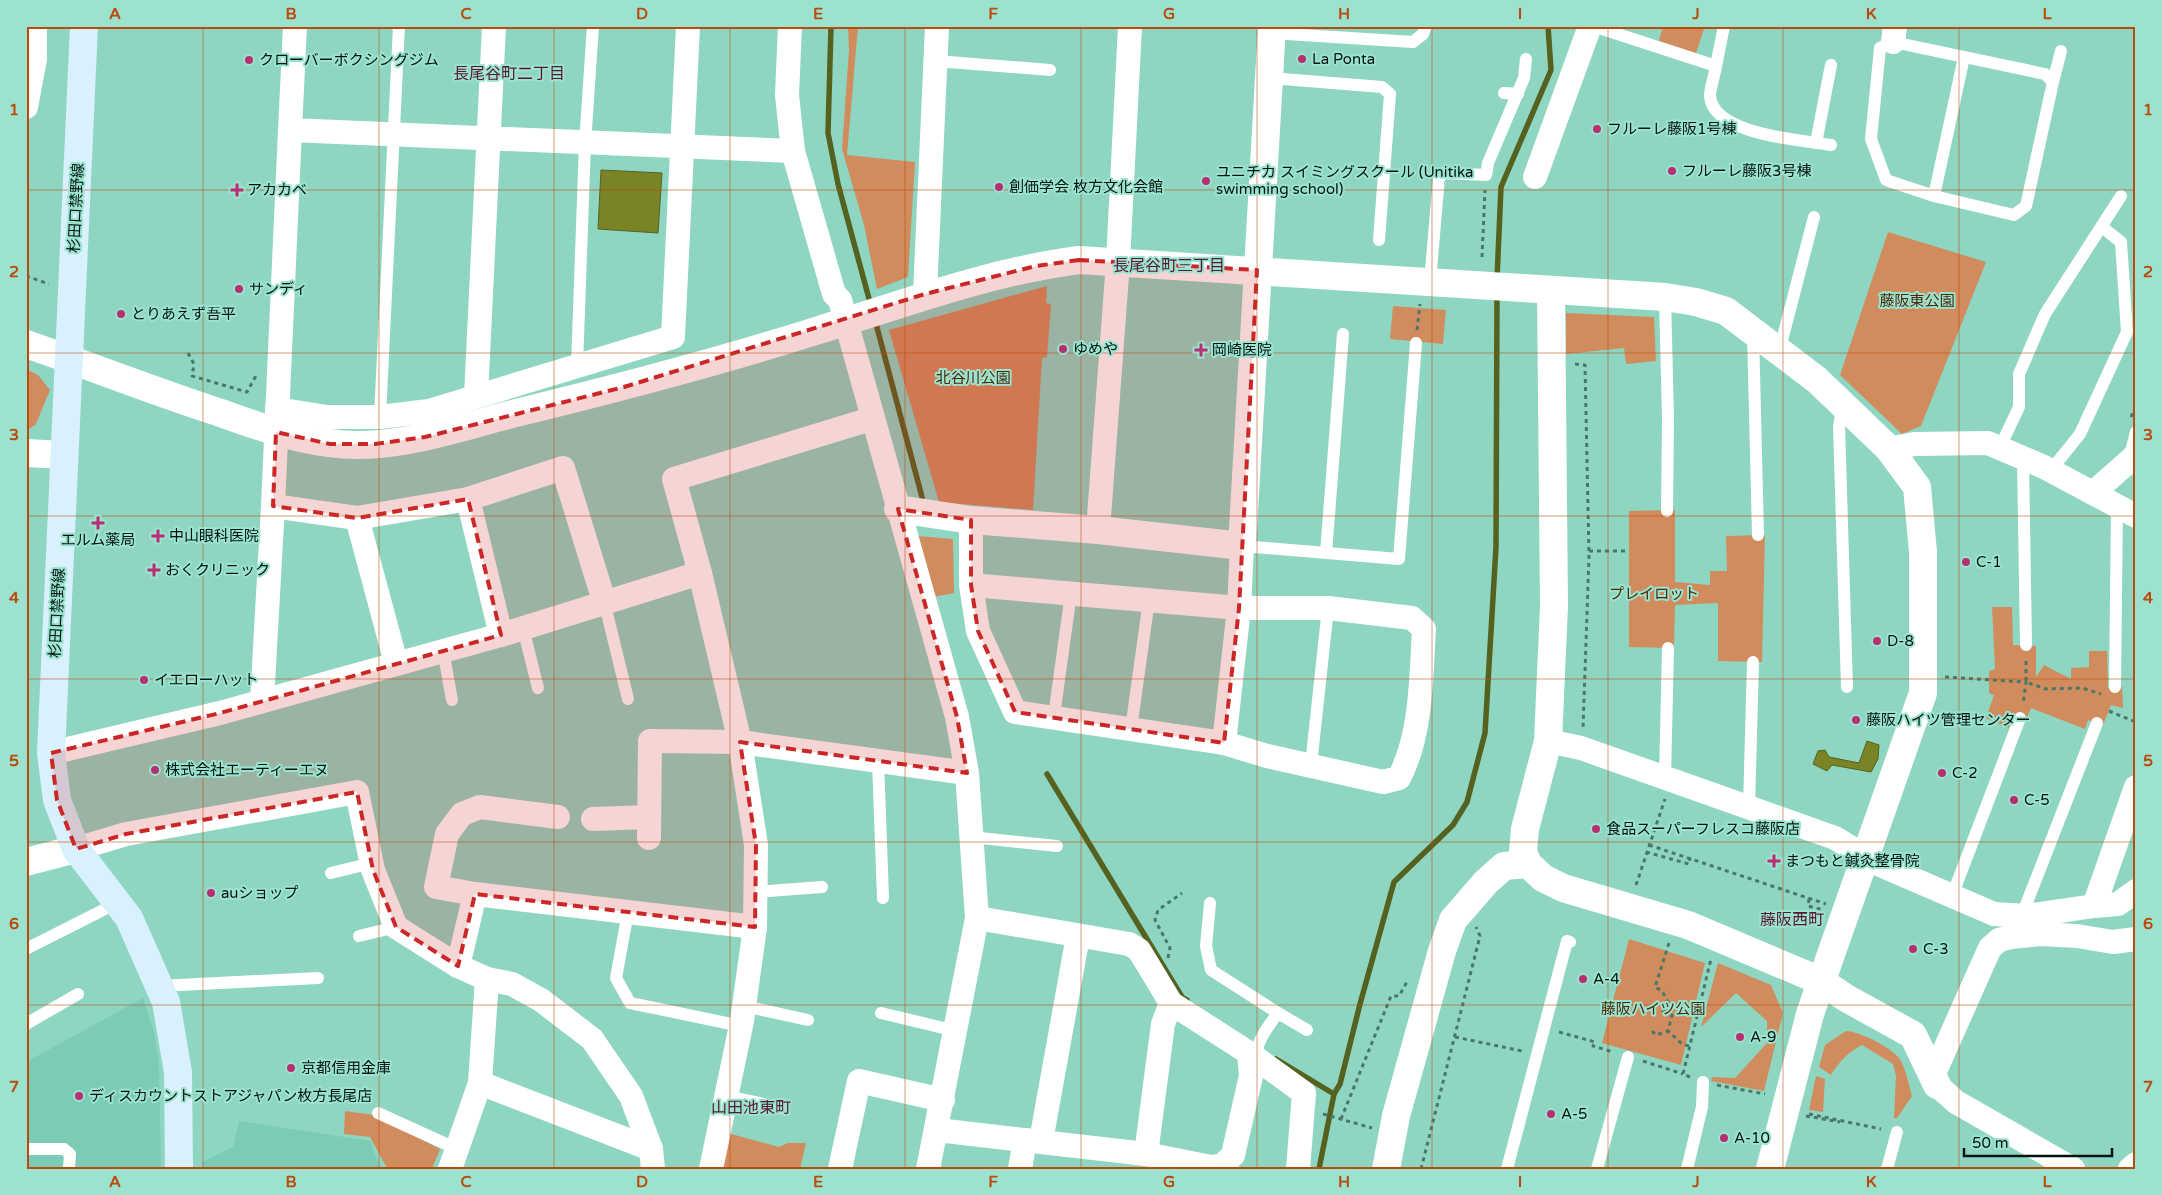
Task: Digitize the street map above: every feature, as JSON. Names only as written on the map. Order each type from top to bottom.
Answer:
[{"type":"main road","name":"杉田口禁野線","points":[[84,26],[63,455],[51,753],[57,800],[76,849],[128,918],[166,1002],[178,1072],[179,1169]]},
{"type":"street","points":[[26,107],[35,59],[36,26]]},
{"type":"street","points":[[262,701],[295,26]]},
{"type":"street","points":[[476,396],[494,26]]},
{"type":"street","points":[[277,412],[327,417],[380,417],[429,411],[673,337],[688,26]]},
{"type":"street","points":[[790,26],[787,95],[793,151],[834,294],[860,316],[871,419],[957,717],[967,774],[977,918],[943,1100],[928,1169]]},
{"type":"street","points":[[925,294],[937,26]]},
{"type":"street","points":[[1098,530],[1118,262],[1130,26]]},
{"type":"street","points":[[1535,177],[1592,26]]},
{"type":"street","points":[[1224,743],[1239,608],[1272,30]]},
{"type":"street","points":[[290,130],[683,148],[793,151]]},
{"type":"street","points":[[26,344],[280,433],[330,444],[374,444],[425,437],[624,387],[860,316],[925,294],[1036,266],[1078,260],[1257,270],[1425,290],[1498,287],[1665,297],[1696,302],[1726,311],[1817,380],[1889,449],[1917,487],[1923,552],[1923,693],[1810,1014],[1770,1169]]},
{"type":"street","points":[[1551,291],[1554,606],[1548,741],[1525,829],[1523,852],[1528,864],[1543,878],[1563,888],[1688,925],[1821,981],[1846,998],[1913,1035],[1935,1080],[1956,1102],[2069,1168]]},
{"type":"street","points":[[711,1169],[742,1016],[754,927],[756,845],[740,742],[700,573],[674,478],[871,419]]},
{"type":"street","points":[[1889,449],[1914,444],[1988,443],[2051,470],[2126,511]]},
{"type":"street","points":[[26,453],[63,455]]},
{"type":"street","points":[[2093,492],[2132,458]]},
{"type":"street","points":[[273,506],[358,518],[468,499],[563,468],[604,601]]},
{"type":"street","points":[[468,499],[501,635]]},
{"type":"street","points":[[898,509],[970,520],[1098,530],[1242,546]]},
{"type":"street","points":[[358,518],[396,663]]},
{"type":"street","points":[[970,520],[971,585],[978,631],[1015,712],[1054,716],[1224,743],[1267,756],[1383,782],[1398,778],[1407,762],[1419,698],[1424,629],[1412,618],[1328,608],[1239,608],[971,585]]},
{"type":"street","points":[[51,753],[262,701],[501,635],[604,601],[700,573]]},
{"type":"street","points":[[593,819],[649,827],[650,741],[740,742],[967,774]]},
{"type":"street","points":[[1548,741],[1581,748],[1835,838],[1865,857],[1994,914],[2022,915],[2118,904],[2136,891]]},
{"type":"street","points":[[2094,906],[2136,787]]},
{"type":"street","points":[[26,862],[126,834],[357,792],[372,863],[396,926],[458,966],[487,979],[512,984],[541,1000],[592,1039],[631,1096],[652,1159]]},
{"type":"street","points":[[558,817],[480,807],[462,814],[447,834],[436,888],[754,927]]},
{"type":"street","points":[[1386,1169],[1392,1134],[1442,950],[1454,920],[1486,882],[1504,866],[1528,864]]},
{"type":"street","points":[[458,966],[475,894]]},
{"type":"street","points":[[977,918],[1129,944],[1139,950],[1171,1003],[1256,1052],[1304,1093],[1298,1169]]},
{"type":"street","points":[[1935,1080],[1990,948],[1999,940],[2040,934],[2077,936],[2113,942],[2136,939]]},
{"type":"street","points":[[1020,1169],[1033,1140],[1078,936]]},
{"type":"street","points":[[453,1163],[480,1083],[487,979]]},
{"type":"street","points":[[1146,1154],[1163,1024],[1171,1003]]},
{"type":"street","points":[[937,1130],[1033,1140],[1119,1160],[1146,1154],[1211,1168],[1222,1165],[1233,1155],[1256,1052]]},
{"type":"street","points":[[840,1169],[859,1081],[943,1100]]},
{"type":"street","points":[[480,1083],[652,1159]]},
{"type":"street","points":[[2130,1169],[2136,1164]]},
{"type":"lane","points":[[380,417],[399,26]]},
{"type":"lane","points":[[577,366],[585,143],[593,26]]},
{"type":"lane","points":[[1272,30],[1412,42],[1423,34],[1426,26]]},
{"type":"lane","points":[[1592,26],[1716,66]]},
{"type":"lane","points":[[1724,26],[1710,96],[1718,112],[1732,124],[1754,132],[1831,145]]},
{"type":"lane","points":[[2052,82],[2045,74],[1964,57],[1894,34],[1880,48],[1871,139],[1886,180],[1934,196],[2014,216],[2026,206],[2052,82],[2061,51]]},
{"type":"lane","points":[[1934,196],[1964,57]]},
{"type":"lane","points":[[1425,290],[1439,177],[1445,173],[1486,175],[1488,163],[1524,78],[1526,59]]},
{"type":"lane","points":[[936,61],[1050,70]]},
{"type":"lane","points":[[1816,142],[1831,65]]},
{"type":"lane","points":[[1269,78],[1382,87],[1390,94],[1379,240]]},
{"type":"lane","points":[[1504,93],[1518,94]]},
{"type":"lane","points":[[2000,448],[2019,407],[2019,374],[2045,314],[2121,196]]},
{"type":"lane","points":[[1779,352],[1814,217]]},
{"type":"lane","points":[[2051,470],[2080,434],[2127,332],[2121,242],[2102,227]]},
{"type":"lane","points":[[1665,297],[1668,419],[1667,510]]},
{"type":"lane","points":[[1753,332],[1758,535]]},
{"type":"lane","points":[[1326,553],[1343,334]]},
{"type":"lane","points":[[1242,546],[1399,559],[1416,344]]},
{"type":"lane","points":[[1843,406],[1839,426],[1847,687]]},
{"type":"lane","points":[[2132,458],[2136,432]]},
{"type":"lane","points":[[2023,458],[2026,645]]},
{"type":"lane","points":[[2111,692],[2126,511]]},
{"type":"lane","points":[[1054,716],[1071,593]]},
{"type":"lane","points":[[1131,728],[1148,600]]},
{"type":"lane","points":[[604,601],[628,699]]},
{"type":"lane","points":[[1311,765],[1328,608]]},
{"type":"lane","points":[[523,628],[538,688]]},
{"type":"lane","points":[[1668,648],[1668,778]]},
{"type":"lane","points":[[443,650],[452,700]]},
{"type":"lane","points":[[1749,807],[1753,662]]},
{"type":"lane","points":[[1952,896],[2020,718]]},
{"type":"lane","points":[[2022,915],[2097,723]]},
{"type":"lane","points":[[878,761],[883,898]]},
{"type":"lane","points":[[971,837],[1057,846]]},
{"type":"lane","points":[[331,873],[372,863]]},
{"type":"lane","points":[[755,892],[822,887]]},
{"type":"lane","points":[[26,949],[117,903]]},
{"type":"lane","points":[[1210,903],[1206,946],[1212,970],[1307,1030]]},
{"type":"lane","points":[[628,912],[616,978],[630,1003],[742,1016],[808,1020]]},
{"type":"lane","points":[[359,936],[396,926]]},
{"type":"lane","points":[[1507,1169],[1567,941],[1570,942]]},
{"type":"lane","points":[[159,986],[318,978]]},
{"type":"lane","points":[[26,1024],[78,994]]},
{"type":"lane","points":[[1256,1052],[1278,1012]]},
{"type":"lane","points":[[881,1013],[956,1031]]},
{"type":"lane","points":[[1596,1169],[1628,1057]]},
{"type":"lane","points":[[1687,1169],[1709,1083]]},
{"type":"lane","points":[[726,1096],[783,1108]]},
{"type":"lane","points":[[378,1113],[453,1163]]},
{"type":"lane","points":[[1887,1169],[1896,1132]]},
{"type":"lane","points":[[26,1149],[64,1149],[70,1154],[69,1169]]},
{"type":"path","points":[[1482,257],[1486,175]]},
{"type":"path","points":[[26,276],[52,286]]},
{"type":"path","points":[[1416,344],[1425,290]]},
{"type":"path","points":[[188,353],[194,364],[192,376],[247,392],[258,372]]},
{"type":"path","points":[[1571,364],[1585,365],[1589,551],[1581,748]]},
{"type":"path","points":[[1589,551],[1628,552]]},
{"type":"path","points":[[2020,718],[2026,682],[2026,645]]},
{"type":"path","points":[[1955,678],[2026,682],[2046,689],[2082,688],[2111,692]]},
{"type":"path","points":[[1635,889],[1668,778]]},
{"type":"path","points":[[1648,844],[1815,901]]},
{"type":"path","points":[[1646,852],[1689,864],[1690,858]]},
{"type":"path","points":[[1165,960],[1170,956],[1170,948],[1156,920],[1158,910],[1182,893]]},
{"type":"path","points":[[1808,906],[1809,899]]},
{"type":"path","points":[[1421,1169],[1480,936],[1466,906]]},
{"type":"path","points":[[1668,944],[1655,987],[1662,991],[1673,1012],[1668,1031]]},
{"type":"path","points":[[1712,956],[1682,1074],[1709,1083],[1772,1095]]},
{"type":"path","points":[[1340,1119],[1391,996],[1399,996],[1409,978]]},
{"type":"path","points":[[1662,1013],[1671,1006]]},
{"type":"path","points":[[1652,1031],[1656,1035],[1668,1031]]},
{"type":"path","points":[[1668,1031],[1682,1044],[1689,1046]]},
{"type":"path","points":[[1562,1033],[1595,1042]]},
{"type":"path","points":[[1454,1037],[1537,1054]]},
{"type":"path","points":[[1314,1112],[1379,1131]]},
{"type":"path","points":[[1812,1116],[1840,1119],[1840,1121],[1896,1132]]},
{"type":"highlighted area","points":[[1079,260],[1257,270],[1239,608],[1224,743],[1015,712],[978,631],[971,585],[971,520],[898,509],[957,717],[967,773],[740,742],[756,845],[755,927],[475,894],[458,966],[396,927],[373,870],[357,792],[126,834],[76,849],[57,800],[51,753],[220,713],[501,635],[468,499],[357,518],[273,506],[276,432],[330,444],[375,444],[425,437],[624,387],[925,294],[1036,266]]},
{"type":"shaded area","points":[[601,170],[662,173],[658,233],[598,229]]},
{"type":"shaded area","points":[[1867,741],[1879,745],[1878,759],[1871,772],[1832,765],[1827,771],[1813,764],[1818,751],[1825,750],[1829,757],[1859,763]]},
{"type":"shaded area","points":[[143,998],[154,1032],[159,1063],[161,1169],[26,1169],[26,1062]]},
{"type":"shaded area","points":[[239,1121],[370,1141],[381,1169],[202,1169],[202,1162],[233,1147]]},
{"type":"green space","points":[[848,26],[858,26],[847,155],[915,162],[908,277],[877,289],[864,225],[842,149],[849,50]]},
{"type":"green space","points":[[1663,26],[1705,26],[1696,53],[1659,41]]},
{"type":"green space","name":"藤阪東公園","points":[[1888,232],[1986,262],[1921,426],[1902,434],[1840,375]]},
{"type":"green space","name":"北谷川公園","points":[[1047,286],[1046,303],[1051,304],[1047,357],[1042,358],[1033,510],[939,502],[889,330]]},
{"type":"green space","points":[[1393,306],[1446,310],[1443,344],[1390,339]]},
{"type":"green space","points":[[1566,313],[1654,317],[1656,361],[1626,364],[1624,348],[1566,354]]},
{"type":"green space","points":[[26,369],[38,375],[50,390],[36,424],[26,431]]},
{"type":"green space","name":"プレイロット","points":[[1675,510],[1675,582],[1710,585],[1710,571],[1727,571],[1726,536],[1765,535],[1762,662],[1718,661],[1718,603],[1675,605],[1674,648],[1629,647],[1629,511]]},
{"type":"green space","points":[[918,536],[953,539],[954,593],[933,597]]},
{"type":"green space","points":[[1992,607],[2012,607],[2013,645],[2036,646],[2036,677],[2044,665],[2071,679],[2071,668],[2089,667],[2089,651],[2107,651],[2108,688],[2122,687],[2123,708],[2111,705],[2103,725],[2088,720],[2085,729],[2031,708],[2026,720],[2015,715],[2009,728],[1986,718],[1994,695],[1989,693],[1989,671],[1995,669]]},
{"type":"green space","name":"藤阪ハイツ公園","points":[[1629,939],[1705,963],[1681,1065],[1602,1043]]},
{"type":"green space","points":[[1718,963],[1771,985],[1783,1013],[1764,1091],[1711,1081],[1712,1077],[1735,1078],[1767,1043],[1767,1021],[1736,993],[1701,1027]]},
{"type":"green space","points":[[1846,1031],[1859,1034],[1876,1042],[1892,1051],[1901,1061],[1912,1096],[1897,1118],[1894,1118],[1896,1076],[1893,1064],[1862,1045],[1844,1058],[1831,1075],[1819,1067],[1825,1045]]},
{"type":"green space","points":[[1816,1076],[1825,1079],[1823,1112],[1809,1110]]},
{"type":"green space","points":[[345,1111],[374,1115],[440,1149],[432,1169],[387,1168],[370,1137],[344,1134]]},
{"type":"green space","points":[[728,1133],[779,1147],[788,1143],[806,1143],[800,1169],[719,1169]]},
{"type":"waterway","points":[[831,26],[828,133],[838,184],[871,306]]},
{"type":"waterway","points":[[1497,279],[1501,187],[1551,70],[1548,26]]},
{"type":"waterway","points":[[1319,1169],[1334,1094],[1340,1084],[1394,882],[1453,825],[1467,802],[1485,733],[1496,547],[1497,293]]},
{"type":"waterway","points":[[875,320],[922,497]]},
{"type":"waterway","points":[[1047,774],[1182,997],[1187,1000]]},
{"type":"waterway","points":[[1276,1059],[1334,1094]]},
{"type":"place","name":"La Ponta","points":[[1302,59]]},
{"type":"place","name":"クローバーボクシングジム","points":[[249,60]]},
{"type":"place","name":"フルーレ藤阪1号棟","points":[[1597,129]]},
{"type":"place","name":"フルーレ藤阪3号棟","points":[[1672,171]]},
{"type":"place","name":"ユニチカ スイミングスクール (Unitika swimming school)","points":[[1206,181]]},
{"type":"place","name":"創価学会 枚方文化会館","points":[[999,187]]},
{"type":"place","name":"アカカベ","points":[[237,190]]},
{"type":"place","name":"サンディ","points":[[239,289]]},
{"type":"place","name":"とりあえず吾平","points":[[121,314]]},
{"type":"place","name":"ゆめや","points":[[1063,349]]},
{"type":"place","name":"岡崎医院","points":[[1201,350]]},
{"type":"place","name":"エルム薬局","points":[[98,523]]},
{"type":"place","name":"中山眼科医院","points":[[158,536]]},
{"type":"place","name":"C-1","points":[[1966,562]]},
{"type":"place","name":"おくクリニック","points":[[154,570]]},
{"type":"place","name":"D-8","points":[[1877,641]]},
{"type":"place","name":"イエローハット","points":[[144,680]]},
{"type":"place","name":"藤阪ハイツ管理センター","points":[[1856,720]]},
{"type":"place","name":"株式会社エーティーエヌ","points":[[155,770]]},
{"type":"place","name":"C-2","points":[[1942,773]]},
{"type":"place","name":"C-5","points":[[2014,800]]},
{"type":"place","name":"食品スーパーフレスコ藤阪店","points":[[1596,829]]},
{"type":"place","name":"まつもと鍼灸整骨院","points":[[1774,861]]},
{"type":"place","name":"auショップ","points":[[211,893]]},
{"type":"place","name":"C-3","points":[[1913,949]]},
{"type":"place","name":"A-4","points":[[1583,979]]},
{"type":"place","name":"A-9","points":[[1740,1037]]},
{"type":"place","name":"京都信用金庫","points":[[291,1068]]},
{"type":"place","name":"ディスカウントストアジャパン枚方長尾店","points":[[79,1096]]},
{"type":"place","name":"A-5","points":[[1551,1114]]},
{"type":"place","name":"A-10","points":[[1724,1138]]},
{"type":"district","name":"長尾谷町二丁目","points":[[509,74]]},
{"type":"district","name":"長尾谷町三丁目","points":[[1169,266]]},
{"type":"district","name":"藤阪西町","points":[[1792,920]]},
{"type":"district","name":"山田池東町","points":[[751,1108]]}]
